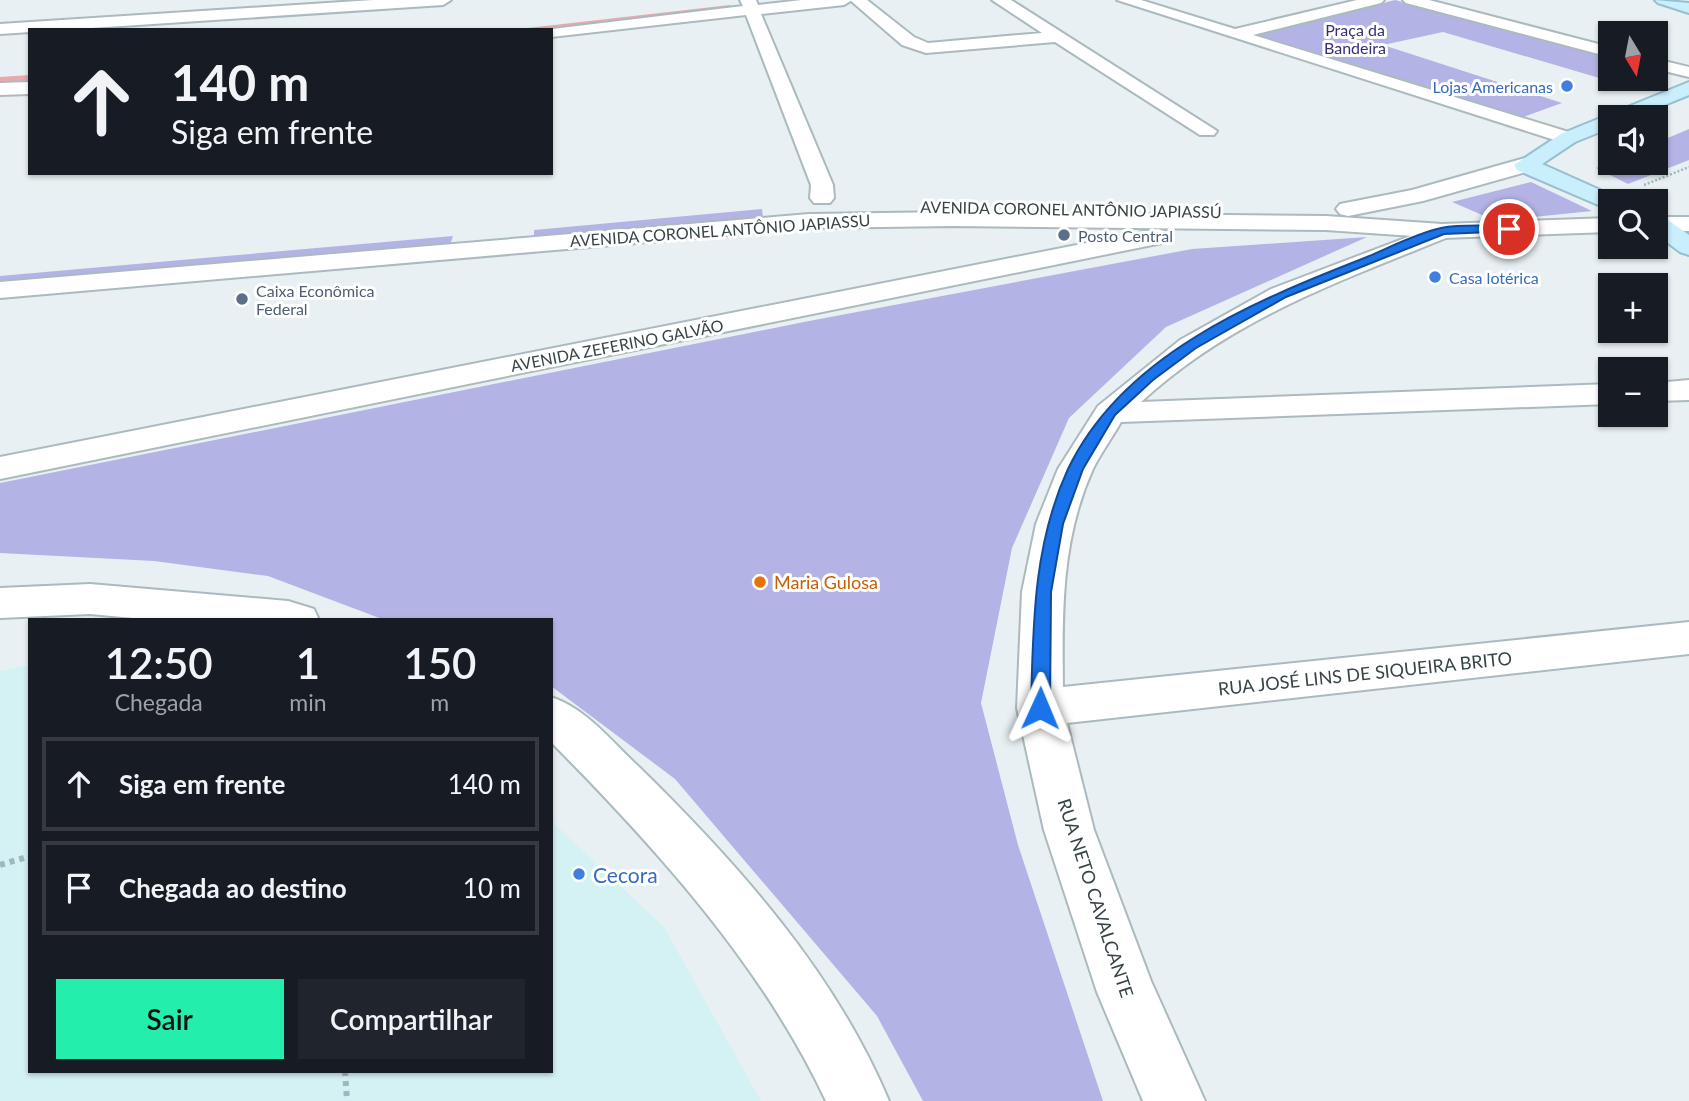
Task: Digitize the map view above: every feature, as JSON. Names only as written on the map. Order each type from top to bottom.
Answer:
[{"type":"main road","points":[[1663,0],[1689,8]]},
{"type":"main road","points":[[1647,105],[1689,88]]},
{"type":"main road","points":[[1525,165],[1568,138],[1598,126]]},
{"type":"main road","points":[[1525,165],[1598,198]]},
{"type":"main road","points":[[1668,232],[1689,247]]},
{"type":"street","points":[[30,28],[443,0]]},
{"type":"street","points":[[553,32],[750,5],[844,0]]},
{"type":"street","points":[[858,0],[908,41],[926,48],[1059,37]]},
{"type":"street","points":[[1000,0],[1207,131]]},
{"type":"street","points":[[1125,0],[1568,138]]},
{"type":"street","points":[[1234,34],[1376,0]]},
{"type":"street","points":[[1411,0],[1598,49]]},
{"type":"street","points":[[750,5],[822,185],[822,198],[791,216],[756,225]]},
{"type":"street","points":[[0,30],[28,28]]},
{"type":"street","points":[[1668,67],[1689,72]]},
{"type":"street","points":[[0,89],[28,88]]},
{"type":"street","name":"AVENIDA CORONEL ANTÔNIO JAPIASSÚ","points":[[822,198],[860,205],[1032,210],[1321,212],[1384,204],[1525,165]]},
{"type":"street","name":"AVENIDA CORONEL ANTÔNIO JAPIASSU","points":[[0,290],[822,198]]},
{"type":"street","name":"AVENIDA CORONEL ANTÔNIO JAPIASSU","points":[[84,259],[501,235],[872,219],[1326,223],[1442,231]]},
{"type":"street","name":"AVENIDA ZEFERINO GALVÃO","points":[[0,468],[1234,222]]},
{"type":"street","points":[[1668,224],[1689,224]]},
{"type":"street","points":[[1442,231],[1598,225]]},
{"type":"street","name":"RUA NETO CAVALCANTE","points":[[1174,1101],[1126,992],[1069,830],[1040,708],[1042,592],[1055,524],[1076,469],[1110,413],[1149,378],[1191,346],[1282,295],[1442,231]]},
{"type":"street","points":[[1668,391],[1689,390]]},
{"type":"street","points":[[1110,413],[1598,394]]},
{"type":"street","points":[[0,603],[90,599],[279,618]]},
{"type":"street","name":"RUA JOSÉ LINS DE SIQUEIRA BRITO","points":[[1040,708],[1689,638]]},
{"type":"street","points":[[553,717],[611,770],[711,881],[809,1008],[858,1101]]},
{"type":"path","points":[[0,865],[28,857]]},
{"type":"path","points":[[345,1073],[347,1101]]},
{"type":"shaded area","name":"Cecora","points":[[28,665],[28,1073],[553,1073],[553,823],[664,927],[761,1101],[0,1101],[0,671]]},
{"type":"green space","name":"Praça da Bandeira","points":[[1395,0],[1598,55],[1598,78],[1443,32],[1383,45],[1562,103],[1523,117],[1254,36]]},
{"type":"green space","points":[[1689,129],[1689,160],[1668,168],[1668,138]]},
{"type":"green space","points":[[1610,175],[1651,175],[1628,184]]},
{"type":"green space","points":[[1531,182],[1592,211],[1496,221],[1452,202]]},
{"type":"green space","points":[[762,209],[763,217],[534,237],[534,230]]},
{"type":"green space","points":[[453,236],[450,245],[0,285],[0,276]]},
{"type":"green space","points":[[1367,237],[1166,327],[1069,418],[1012,548],[981,703],[1018,845],[1103,1101],[923,1101],[877,1016],[675,779],[553,688],[553,618],[379,618],[268,576],[154,561],[0,553],[0,483],[809,321],[1192,249]]},
{"type":"waterway","points":[[778,2],[792,0]]},
{"type":"waterway","points":[[533,28],[730,7]]},
{"type":"waterway","points":[[0,80],[28,77]]},
{"type":"place","name":"Lojas Americanas","points":[[1567,86]]},
{"type":"place","name":"Posto Central","points":[[1064,235]]},
{"type":"place","name":"Casa lotérica","points":[[1435,277]]},
{"type":"place","name":"Caixa Econômica Federal","points":[[242,299]]},
{"type":"place","name":"Maria Gulosa","points":[[760,582]]},
{"type":"place","name":"Cecora","points":[[579,874]]},
{"type":"route","points":[[1040,708],[1042,592],[1055,524],[1076,469],[1110,413],[1149,378],[1191,346],[1282,295],[1442,231],[1509,229]]}]
